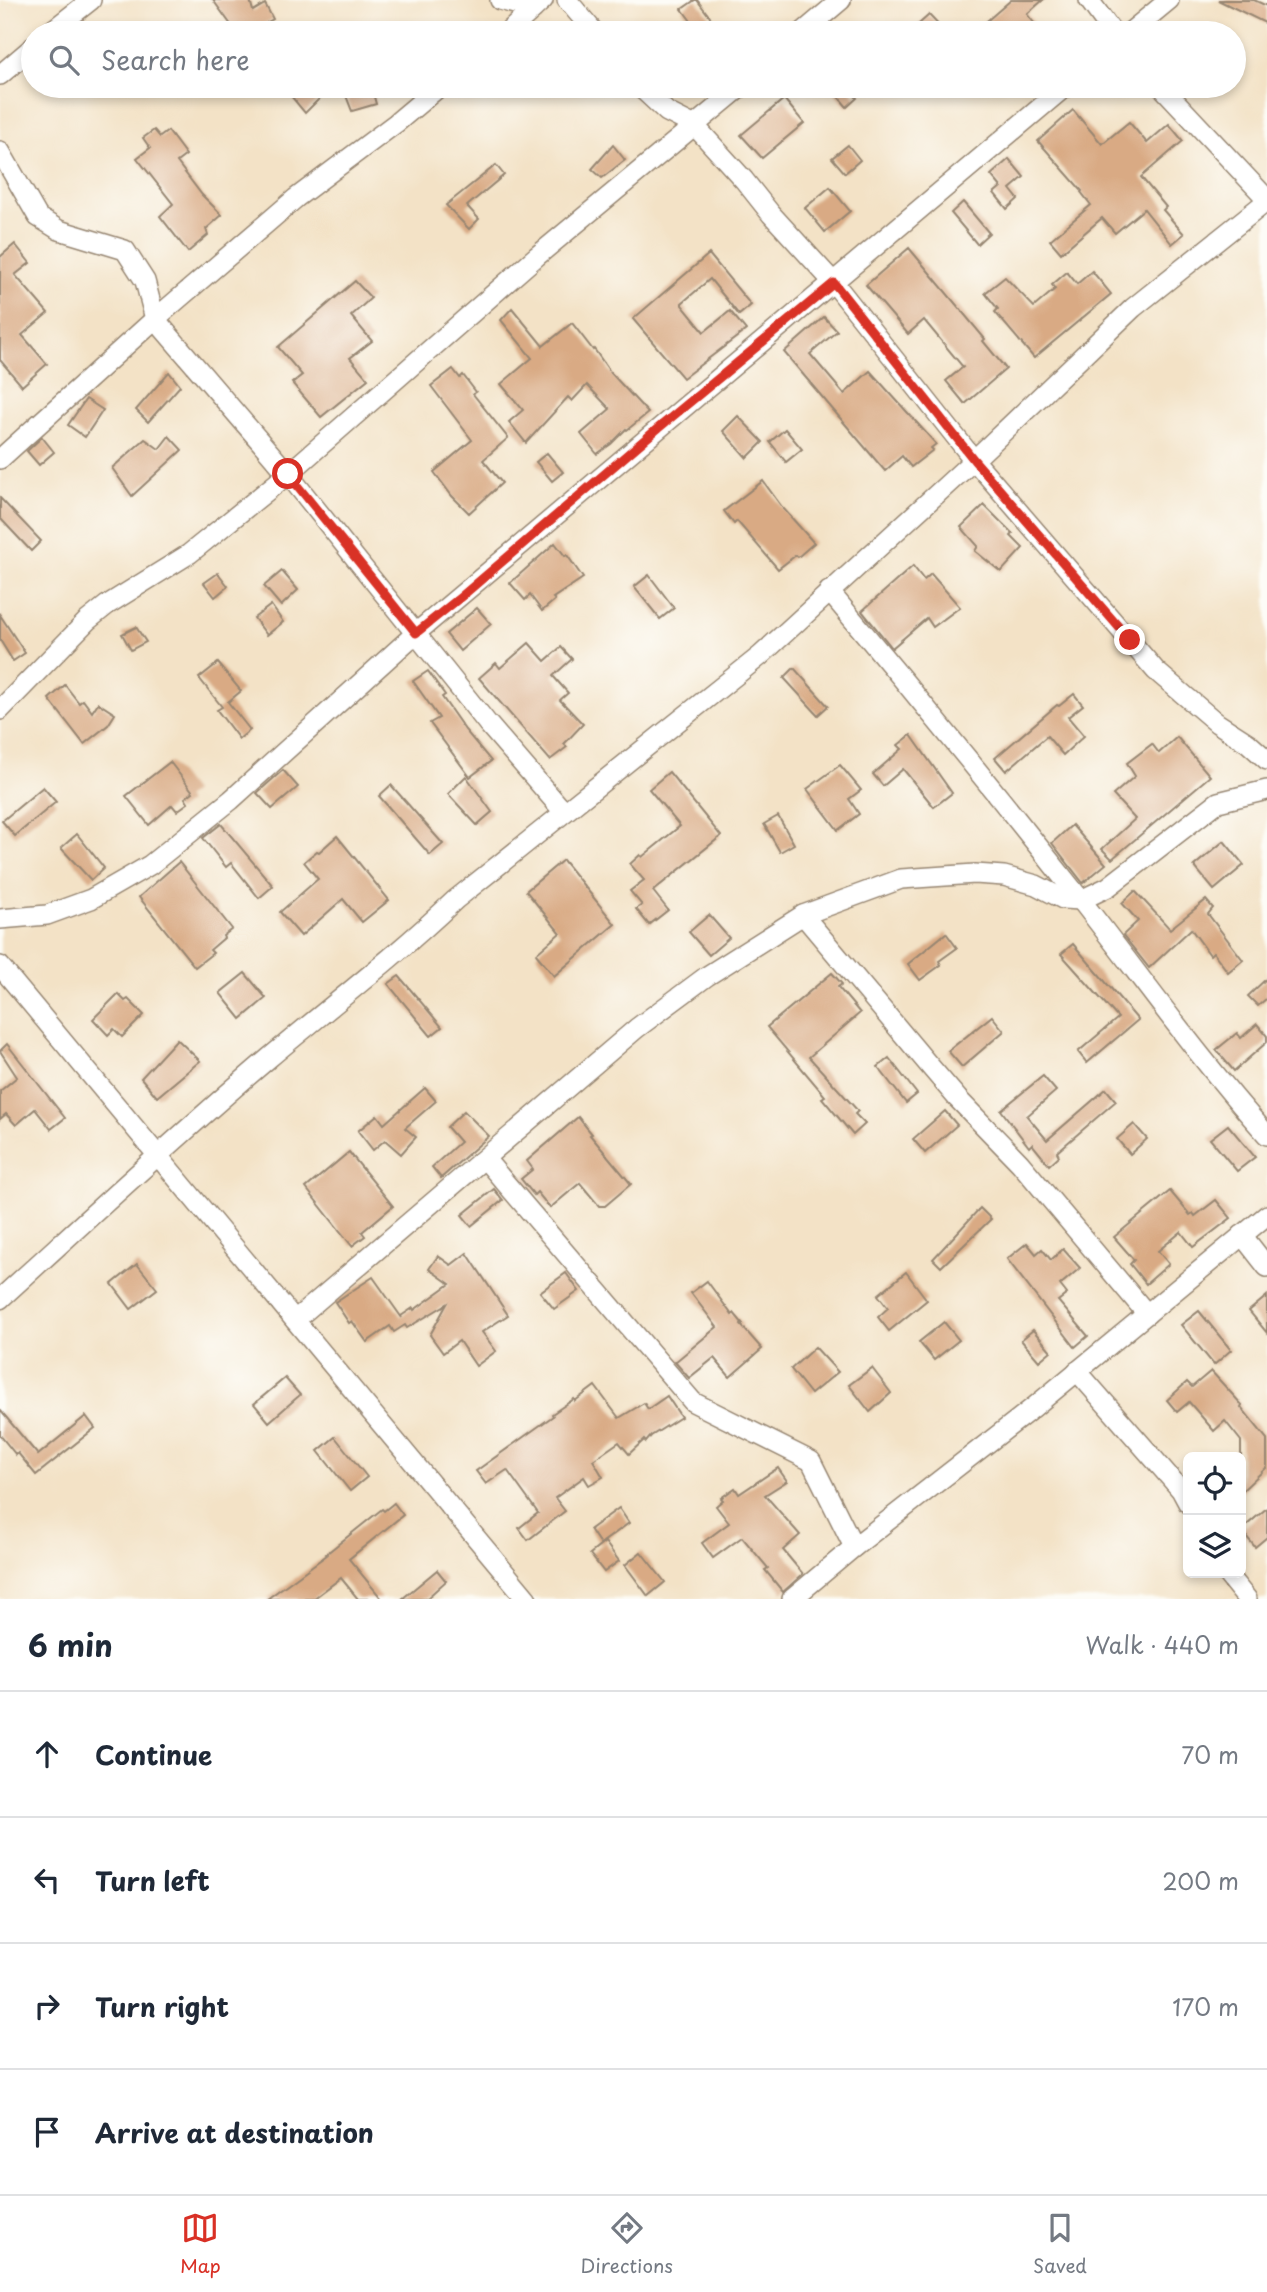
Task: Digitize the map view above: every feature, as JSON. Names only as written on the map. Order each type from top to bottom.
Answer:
[{"type":"street","points":[[64,21],[91,0]]},
{"type":"street","points":[[500,0],[538,5]]},
{"type":"street","points":[[567,0],[585,21]]},
{"type":"street","points":[[817,21],[841,0]]},
{"type":"street","points":[[1089,0],[1104,21]]},
{"type":"street","points":[[1144,21],[1169,0]]},
{"type":"street","points":[[520,21],[538,5]]},
{"type":"street","points":[[0,75],[21,57]]},
{"type":"street","points":[[0,459],[155,319],[296,198],[426,98]]},
{"type":"street","points":[[652,98],[667,112],[695,126],[834,283],[974,460],[1156,671],[1217,723],[1248,743],[1267,760]]},
{"type":"street","points":[[0,710],[74,633],[107,605],[189,554],[288,474],[537,256],[728,98]]},
{"type":"street","points":[[0,919],[47,915],[91,900],[150,865],[231,800],[416,633],[1052,98]]},
{"type":"street","points":[[0,1299],[158,1155],[455,900],[760,656],[974,460],[1133,308],[1267,200],[1172,98]]},
{"type":"street","points":[[0,151],[38,217],[59,230],[125,250],[145,281],[155,319],[288,474],[488,724],[564,812]]},
{"type":"street","points":[[829,591],[1080,900],[1225,1089],[1267,1135]]},
{"type":"street","points":[[295,1320],[637,1028],[707,976],[803,915],[901,878],[975,874],[1004,876],[1036,885],[1063,899],[1080,900],[1108,887],[1218,802],[1267,790]]},
{"type":"street","points":[[803,915],[943,1082],[1020,1163],[1147,1314]]},
{"type":"street","points":[[0,967],[527,1599]]},
{"type":"street","points":[[485,1159],[693,1402],[811,1461],[853,1547]]},
{"type":"street","points":[[792,1599],[1267,1215]]},
{"type":"street","points":[[1242,1235],[1267,1267]]},
{"type":"street","points":[[1077,1371],[1183,1494]]},
{"type":"street","points":[[1230,1578],[1247,1599]]},
{"type":"building","points":[[213,0],[250,0],[253,11],[265,4],[273,19],[269,21],[228,21]]},
{"type":"building","points":[[697,0],[713,21],[691,21],[682,9]]},
{"type":"building","points":[[1011,0],[1043,0],[1027,14],[1033,21],[987,21]]},
{"type":"building","points":[[1218,0],[1254,0],[1267,6],[1267,24]]},
{"type":"building","points":[[929,15],[935,21],[922,21]]},
{"type":"building","points":[[293,98],[320,98],[305,113]]},
{"type":"building","points":[[347,98],[374,98],[376,104],[352,111]]},
{"type":"building","points":[[839,98],[857,98],[847,107]]},
{"type":"building","points":[[784,99],[804,123],[762,158],[741,135]]},
{"type":"building","points":[[1073,110],[1102,144],[1129,122],[1147,143],[1169,124],[1183,141],[1141,177],[1166,207],[1163,210],[1184,234],[1172,244],[1144,209],[1115,233],[1102,218],[1061,253],[1050,240],[1091,205],[1038,141]]},
{"type":"building","points":[[154,130],[160,137],[168,131],[186,155],[177,162],[202,195],[222,215],[206,229],[208,235],[188,252],[160,216],[173,204],[137,158],[150,148],[143,138]]},
{"type":"building","points":[[613,145],[625,160],[602,178],[592,169]]},
{"type":"building","points":[[848,145],[860,160],[845,173],[832,158]]},
{"type":"building","points":[[1009,159],[1024,177],[1010,189],[1018,199],[1007,209],[994,193],[1001,187],[991,175]]},
{"type":"building","points":[[496,165],[504,175],[467,206],[479,219],[469,229],[446,205]]},
{"type":"building","points":[[830,187],[850,211],[825,232],[805,208]]},
{"type":"building","points":[[963,202],[989,233],[977,244],[951,213]]},
{"type":"building","points":[[15,244],[30,263],[15,275],[48,313],[22,335],[47,364],[22,386],[0,360],[0,257]]},
{"type":"building","points":[[909,248],[985,339],[983,341],[1006,369],[965,404],[946,381],[963,367],[924,320],[908,334],[866,285]]},
{"type":"building","points":[[709,254],[751,305],[739,315],[710,279],[682,305],[704,332],[730,311],[746,330],[683,378],[633,319]]},
{"type":"building","points":[[1092,271],[1111,294],[1034,358],[995,312],[998,309],[985,293],[1005,277],[1034,307],[1055,289],[1052,285],[1067,272],[1077,284]]},
{"type":"building","points":[[355,281],[371,298],[351,316],[372,341],[350,358],[368,379],[321,417],[292,383],[302,375],[278,347]]},
{"type":"building","points":[[512,308],[543,346],[572,323],[611,373],[648,413],[597,454],[581,434],[610,409],[587,385],[572,401],[568,397],[526,443],[509,422],[523,410],[501,384],[532,358],[501,320]]},
{"type":"building","points":[[824,317],[837,331],[810,354],[844,394],[870,371],[936,444],[931,448],[933,450],[911,467],[902,456],[885,471],[784,352]]},
{"type":"building","points":[[453,369],[460,378],[463,375],[476,392],[473,394],[508,438],[483,460],[502,483],[469,513],[434,472],[472,440],[431,386]]},
{"type":"building","points":[[169,372],[180,386],[148,422],[136,410]]},
{"type":"building","points":[[86,399],[103,410],[85,437],[68,425]]},
{"type":"building","points":[[738,416],[763,442],[747,458],[723,431]]},
{"type":"building","points":[[785,429],[802,449],[786,462],[770,442]]},
{"type":"building","points":[[169,436],[182,450],[132,496],[112,468],[145,439],[159,449]]},
{"type":"building","points":[[42,437],[54,452],[39,465],[27,451]]},
{"type":"building","points":[[547,453],[563,472],[552,481],[536,462]]},
{"type":"building","points":[[763,481],[814,543],[778,569],[737,521],[734,524],[724,511]]},
{"type":"building","points":[[0,498],[41,541],[31,551],[0,518]]},
{"type":"building","points":[[984,505],[1023,548],[1001,572],[975,551],[978,546],[961,527]]},
{"type":"building","points":[[555,543],[583,578],[553,598],[555,600],[542,611],[530,595],[525,600],[510,583]]},
{"type":"building","points":[[913,566],[924,580],[931,574],[960,607],[933,627],[927,618],[892,648],[862,611]]},
{"type":"building","points":[[282,571],[298,590],[281,606],[264,586]]},
{"type":"building","points":[[218,573],[228,586],[215,597],[204,583]]},
{"type":"building","points":[[649,575],[674,608],[660,619],[634,587]]},
{"type":"building","points":[[271,605],[283,622],[267,635],[254,618]]},
{"type":"building","points":[[477,608],[491,624],[460,651],[446,634]]},
{"type":"building","points":[[0,615],[25,653],[13,661],[0,640]]},
{"type":"building","points":[[136,627],[146,642],[131,650],[122,634]]},
{"type":"building","points":[[529,643],[545,661],[561,647],[572,659],[553,676],[568,693],[560,700],[583,724],[564,744],[567,747],[550,760],[479,678],[496,663],[500,668]]},
{"type":"building","points":[[218,663],[241,691],[228,702],[250,730],[239,739],[217,710],[222,707],[199,678]]},
{"type":"building","points":[[794,668],[828,706],[818,715],[784,678]]},
{"type":"building","points":[[428,671],[465,730],[491,761],[470,777],[430,723],[439,718],[413,681]]},
{"type":"building","points":[[65,685],[79,703],[83,700],[92,712],[98,703],[115,714],[108,725],[84,744],[49,699]]},
{"type":"building","points":[[1074,694],[1083,705],[1068,717],[1084,736],[1063,755],[1047,736],[1006,771],[995,758],[1057,705]]},
{"type":"building","points":[[911,735],[952,793],[934,807],[903,769],[883,786],[873,774],[902,749],[898,745]]},
{"type":"building","points":[[1177,737],[1210,776],[1112,859],[1102,849],[1135,819],[1113,795],[1135,776],[1127,763],[1152,744],[1159,753]]},
{"type":"building","points":[[170,762],[193,792],[185,798],[188,803],[177,811],[172,805],[149,825],[126,796]]},
{"type":"building","points":[[840,765],[861,790],[849,799],[859,814],[838,830],[807,789]]},
{"type":"building","points":[[283,770],[298,787],[272,809],[257,793]]},
{"type":"building","points":[[669,772],[721,836],[653,891],[668,910],[649,925],[636,909],[642,905],[630,891],[644,880],[630,864],[680,826],[649,789]]},
{"type":"building","points":[[466,776],[492,812],[477,825],[448,794]]},
{"type":"building","points":[[391,785],[443,844],[430,855],[379,796]]},
{"type":"building","points":[[43,787],[56,802],[15,836],[2,821]]},
{"type":"building","points":[[778,816],[794,844],[780,852],[764,824]]},
{"type":"building","points":[[221,824],[273,886],[259,898],[231,863],[226,867],[203,838]]},
{"type":"building","points":[[1072,825],[1106,864],[1083,883],[1052,843]]},
{"type":"building","points":[[77,834],[104,868],[91,880],[61,848]]},
{"type":"building","points":[[337,836],[389,900],[362,922],[343,899],[301,936],[280,912],[318,879],[304,862]]},
{"type":"building","points":[[1224,841],[1244,865],[1214,890],[1194,866]]},
{"type":"building","points":[[563,860],[615,924],[554,976],[536,954],[560,933],[526,891]]},
{"type":"building","points":[[179,862],[232,929],[210,950],[213,953],[195,967],[139,897]]},
{"type":"building","points":[[1135,891],[1170,929],[1206,900],[1213,908],[1208,914],[1243,960],[1228,972],[1213,952],[1210,955],[1191,929],[1149,968],[1123,935],[1138,921],[1122,903]]},
{"type":"building","points":[[709,915],[729,938],[709,955],[689,932]]},
{"type":"building","points":[[946,933],[957,948],[939,961],[941,965],[920,980],[908,964]]},
{"type":"building","points":[[1073,944],[1138,1020],[1087,1063],[1078,1052],[1118,1018],[1061,954]]},
{"type":"building","points":[[245,973],[266,998],[241,1019],[220,993]]},
{"type":"building","points":[[832,973],[842,984],[838,987],[860,1013],[809,1057],[858,1111],[855,1114],[865,1124],[853,1135],[822,1098],[825,1096],[767,1027]]},
{"type":"building","points":[[399,976],[442,1027],[431,1036],[388,984]]},
{"type":"building","points":[[1267,978],[1267,998],[1258,1006],[1248,996]]},
{"type":"building","points":[[118,994],[125,1001],[128,999],[144,1015],[122,1037],[114,1029],[108,1035],[93,1019]]},
{"type":"building","points":[[992,1016],[1004,1031],[962,1067],[948,1051]]},
{"type":"building","points":[[1257,1024],[1267,1036],[1267,1042],[1234,1071],[1216,1050],[1237,1033],[1241,1038]]},
{"type":"building","points":[[177,1039],[200,1061],[157,1097],[141,1078]]},
{"type":"building","points":[[7,1044],[65,1118],[51,1129],[35,1109],[16,1125],[6,1114],[0,1119],[0,1091],[17,1077],[0,1051]]},
{"type":"building","points":[[889,1058],[917,1094],[906,1103],[878,1067]]},
{"type":"building","points":[[1043,1076],[1056,1091],[1027,1116],[1047,1140],[1106,1089],[1116,1101],[1057,1152],[1059,1156],[1049,1165],[1032,1144],[1029,1147],[1001,1110]]},
{"type":"building","points":[[425,1088],[436,1101],[405,1128],[416,1137],[401,1154],[385,1140],[373,1150],[358,1131],[377,1115],[384,1124]]},
{"type":"building","points":[[464,1111],[489,1136],[441,1178],[432,1167],[460,1142],[447,1127]]},
{"type":"building","points":[[945,1111],[957,1125],[925,1153],[913,1139]]},
{"type":"building","points":[[578,1117],[631,1184],[605,1206],[599,1206],[580,1183],[550,1208],[537,1192],[534,1195],[521,1179],[533,1169],[527,1161]]},
{"type":"building","points":[[1134,1124],[1147,1139],[1130,1154],[1117,1139]]},
{"type":"building","points":[[1228,1125],[1255,1157],[1237,1171],[1210,1139]]},
{"type":"building","points":[[349,1152],[393,1206],[362,1232],[365,1236],[352,1246],[306,1188]]},
{"type":"building","points":[[494,1189],[503,1200],[471,1226],[462,1215]]},
{"type":"building","points":[[1170,1191],[1190,1215],[1193,1213],[1195,1216],[1216,1200],[1231,1218],[1193,1247],[1181,1232],[1158,1251],[1169,1264],[1146,1284],[1130,1264],[1134,1260],[1114,1237]]},
{"type":"building","points":[[980,1208],[991,1219],[941,1267],[933,1259]]},
{"type":"building","points":[[1027,1243],[1036,1254],[1042,1249],[1051,1260],[1063,1249],[1080,1268],[1060,1285],[1067,1294],[1058,1301],[1088,1336],[1075,1347],[1007,1259]]},
{"type":"building","points":[[467,1253],[508,1315],[482,1332],[496,1351],[476,1366],[459,1341],[443,1353],[430,1335],[447,1304],[407,1328],[405,1325],[394,1332],[390,1326],[367,1342],[352,1321],[349,1323],[335,1302],[373,1277],[402,1318],[401,1316],[450,1284],[429,1269],[438,1256],[451,1265]]},
{"type":"building","points":[[137,1264],[157,1289],[131,1309],[112,1284]]},
{"type":"building","points":[[906,1272],[927,1300],[889,1331],[878,1317],[888,1308],[878,1295]]},
{"type":"building","points":[[566,1273],[579,1291],[554,1309],[540,1292]]},
{"type":"building","points":[[707,1281],[762,1349],[730,1377],[714,1358],[689,1378],[675,1362],[717,1327],[691,1293]]},
{"type":"building","points":[[1267,1296],[1267,1333],[1249,1311]]},
{"type":"building","points":[[1199,1311],[1231,1350],[1214,1365],[1181,1325]]},
{"type":"building","points":[[944,1322],[959,1340],[934,1360],[919,1342]]},
{"type":"building","points":[[1033,1330],[1051,1351],[1039,1361],[1021,1340]]},
{"type":"building","points":[[815,1347],[838,1372],[811,1394],[791,1369]]},
{"type":"building","points":[[872,1368],[891,1393],[870,1412],[849,1385]]},
{"type":"building","points":[[1211,1371],[1242,1405],[1267,1439],[1267,1467],[1246,1487],[1246,1452],[1241,1452],[1241,1441],[1225,1421],[1214,1431],[1189,1402],[1177,1412],[1167,1400],[1187,1382],[1192,1387]]},
{"type":"building","points":[[285,1378],[300,1395],[269,1422],[254,1404]]},
{"type":"building","points":[[595,1386],[619,1418],[644,1403],[648,1409],[667,1396],[681,1417],[646,1442],[644,1440],[629,1454],[619,1442],[593,1460],[603,1477],[589,1485],[584,1477],[555,1498],[565,1511],[528,1540],[519,1528],[538,1513],[507,1470],[486,1484],[476,1471],[553,1416],[552,1414]]},
{"type":"building","points":[[0,1410],[38,1455],[86,1416],[95,1428],[36,1475],[0,1435]]},
{"type":"building","points":[[335,1437],[367,1477],[350,1491],[318,1451]]},
{"type":"building","points":[[778,1468],[787,1481],[765,1495],[800,1535],[783,1550],[803,1574],[783,1592],[765,1570],[768,1568],[742,1537],[713,1558],[702,1543],[729,1523],[716,1506],[723,1500],[721,1498],[735,1488],[739,1494]]},
{"type":"building","points":[[394,1503],[403,1515],[349,1559],[382,1599],[358,1599],[341,1578],[313,1599],[267,1599],[327,1555],[382,1509],[384,1511]]},
{"type":"building","points":[[619,1508],[629,1523],[600,1544],[590,1529]]},
{"type":"building","points":[[1267,1508],[1267,1537],[1255,1547],[1246,1536],[1246,1526]]},
{"type":"building","points":[[605,1542],[619,1561],[604,1572],[590,1554]]},
{"type":"building","points":[[641,1552],[665,1582],[648,1596],[625,1565]]},
{"type":"building","points":[[437,1570],[446,1581],[426,1599],[402,1599]]},
{"type":"route","points":[[288,474],[416,633],[834,283],[974,460],[1130,640]]}]
